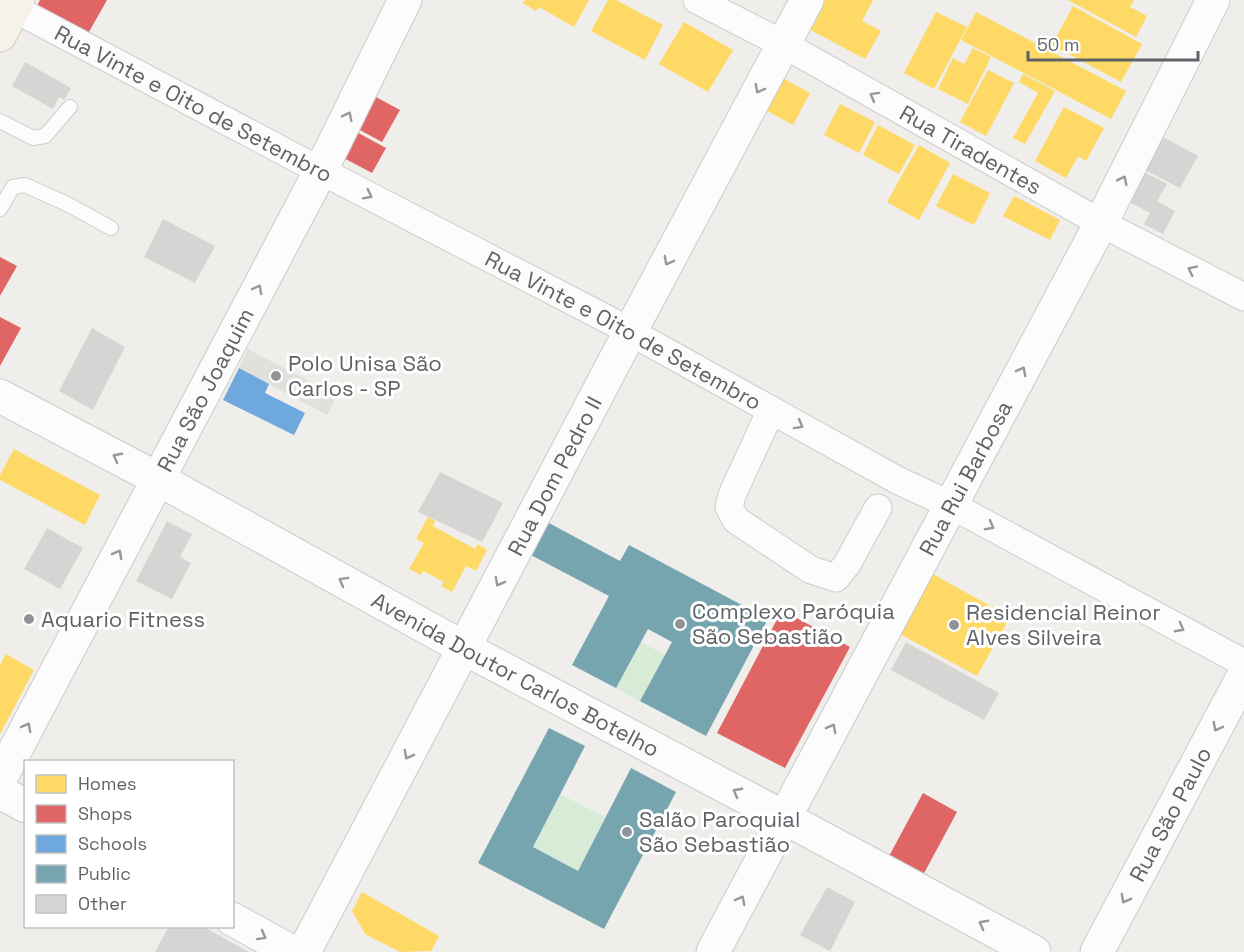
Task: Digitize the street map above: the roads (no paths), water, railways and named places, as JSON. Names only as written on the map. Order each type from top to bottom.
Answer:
[{"type":"main road","name":"Rua São Joaquim","points":[[0,779],[321,170],[405,0]]},
{"type":"main road","name":"Rua Dom Pedro II","points":[[304,952],[807,0]]},
{"type":"main road","name":"Rua Rui Barbosa","points":[[713,952],[1101,223],[1213,0]]},
{"type":"main road","name":"Avenida Doutor Carlos Botelho","points":[[0,396],[158,479],[464,648],[1034,952]]},
{"type":"main road","name":"Rua São Paulo","points":[[1097,952],[1244,675]]},
{"type":"main road","points":[[0,792],[24,805]]},
{"type":"main road","points":[[234,920],[292,952]]},
{"type":"street","name":"Rua Tiradentes","points":[[698,0],[783,44],[1101,223],[1244,297]]},
{"type":"street","name":"Rua Vinte e Oito de Setembro","points":[[8,11],[321,170],[630,332],[899,481],[951,505],[1244,663]]},
{"type":"street","points":[[771,410],[732,495],[729,507],[736,520],[811,570],[836,578],[847,564],[878,508]]},
{"type":"lane","points":[[0,121],[33,138],[45,136],[70,107]]},
{"type":"lane","points":[[0,209],[13,187],[25,185],[111,228]]},
{"type":"place","name":"Polo Unisa São Carlos - SP","points":[[276,376]]},
{"type":"place","name":"Aquario Fitness","points":[[29,619]]},
{"type":"place","name":"Complexo Paróquia São Sebastião","points":[[680,624]]},
{"type":"place","name":"Residencial Reinor Alves Silveira","points":[[954,625]]},
{"type":"place","name":"Salão Paroquial São Sebastião","points":[[627,832]]}]
